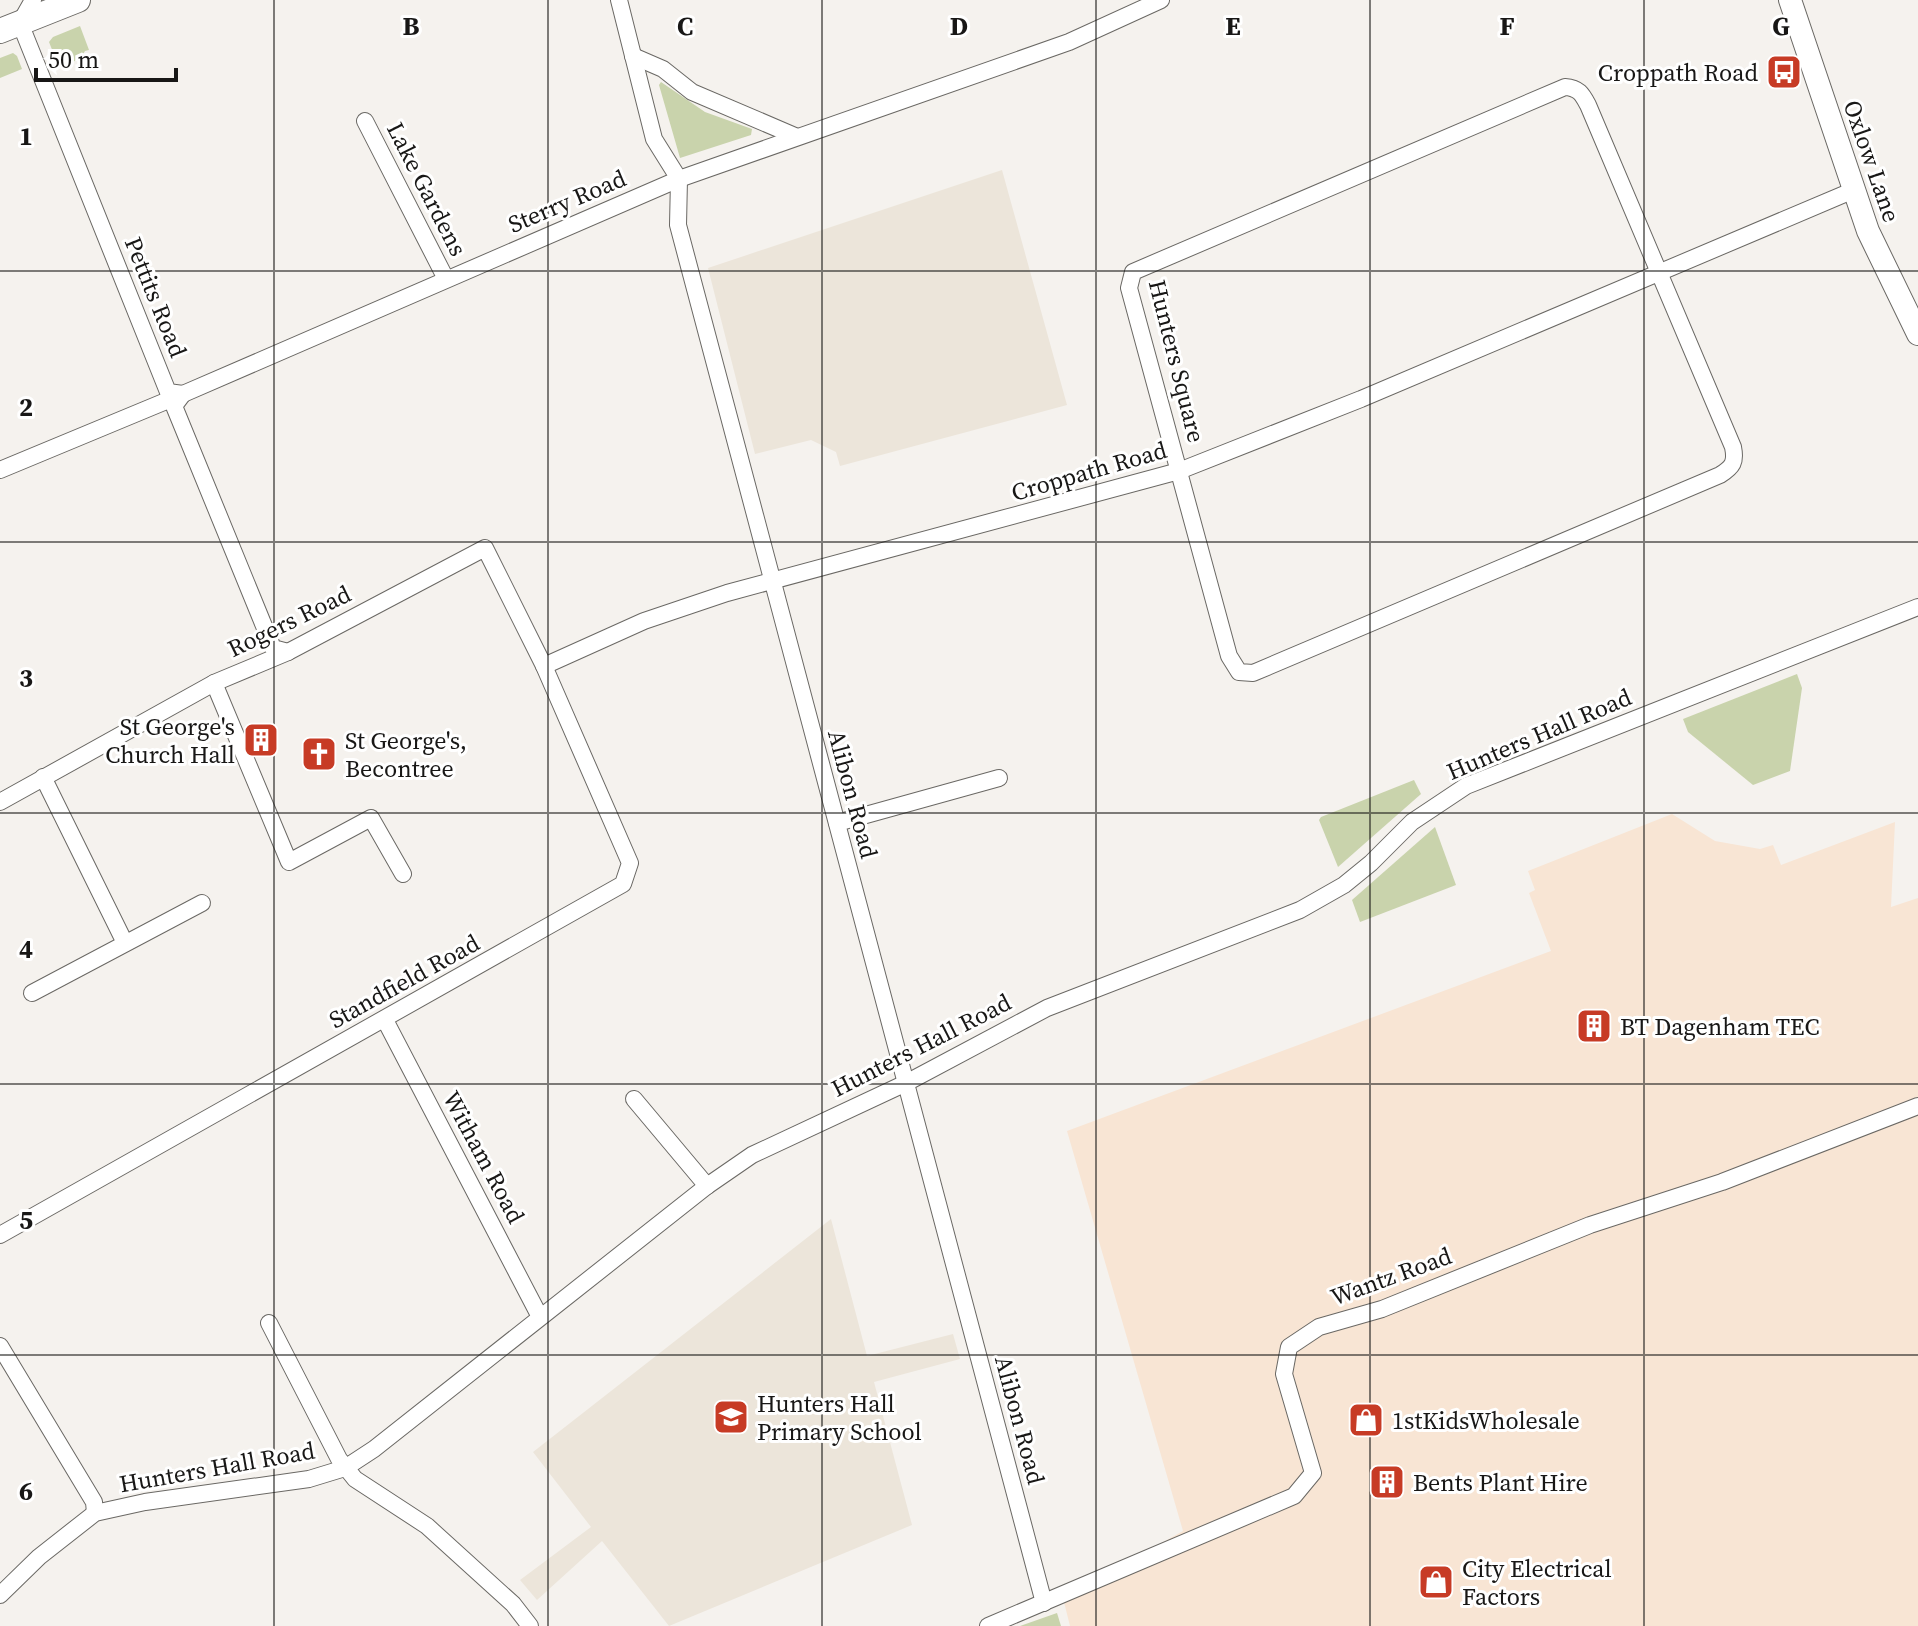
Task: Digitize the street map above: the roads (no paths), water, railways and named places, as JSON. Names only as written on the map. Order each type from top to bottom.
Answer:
[{"type":"main road","points":[[10,27],[78,0]]},
{"type":"street","points":[[10,27],[33,0]]},
{"type":"street","points":[[619,0],[654,139],[679,179]]},
{"type":"street","name":"Sterry Road","points":[[0,470],[679,179],[1069,42],[1161,0]]},
{"type":"street","name":"Oxlow Lane","points":[[1790,0],[1868,231],[1911,301],[1918,334]]},
{"type":"street","name":"Pettits Road","points":[[10,27],[168,392],[183,394]]},
{"type":"street","points":[[633,56],[663,69],[692,92],[795,136]]},
{"type":"street","name":"Hunters Square","points":[[1574,88],[1582,93],[1658,272],[1733,447],[1736,459],[1732,468],[1253,673],[1239,672],[1229,656],[1129,288],[1133,272],[1556,89],[1574,88]]},
{"type":"street","name":"Lake Gardens","points":[[365,121],[446,279]]},
{"type":"street","name":"Alibon Road","points":[[679,179],[678,225],[1044,1603]]},
{"type":"street","name":"Croppath Road","points":[[544,666],[644,621],[727,593],[1179,471],[1361,399],[1854,190]]},
{"type":"street","points":[[183,394],[174,406],[261,620],[273,648],[288,652]]},
{"type":"street","name":"Rogers Road","points":[[0,802],[214,683],[288,652],[485,548],[544,666]]},
{"type":"street","name":"Hunters Hall Road","points":[[0,1595],[39,1557],[95,1513],[145,1502],[309,1479],[345,1468],[374,1449],[707,1186],[752,1155],[906,1083],[1047,1008],[1300,910],[1344,885],[1412,822],[1466,786],[1918,607]]},
{"type":"street","name":"Standfield Road","points":[[0,1235],[623,884],[630,863],[544,666]]},
{"type":"street","points":[[214,683],[289,862],[371,818],[403,874]]},
{"type":"street","points":[[43,777],[125,943]]},
{"type":"street","points":[[837,823],[999,778]]},
{"type":"street","points":[[32,993],[202,903]]},
{"type":"street","name":"Witham Road","points":[[385,1020],[540,1317]]},
{"type":"street","points":[[634,1099],[707,1186]]},
{"type":"street","name":"Wantz Road","points":[[1044,1603],[1294,1496],[1313,1473],[1284,1374],[1289,1347],[1319,1327],[1382,1309],[1590,1225],[1722,1182],[1918,1106]]},
{"type":"street","points":[[269,1323],[345,1468],[355,1479],[427,1526],[513,1604],[530,1626]]},
{"type":"street","points":[[0,1346],[94,1502],[95,1513]]},
{"type":"street","points":[[988,1626],[1044,1603]]},
{"type":"place","name":"Croppath Road","points":[[1784,72]]},
{"type":"place","name":"St George's Church Hall","points":[[261,740]]},
{"type":"place","name":"St George's, Becontree","points":[[319,754]]},
{"type":"place","name":"BT Dagenham TEC","points":[[1594,1026]]},
{"type":"place","name":"Hunters Hall Primary School","points":[[731,1417]]},
{"type":"place","name":"1stKidsWholesale","points":[[1366,1420]]},
{"type":"place","name":"Bents Plant Hire","points":[[1387,1482]]},
{"type":"place","name":"City Electrical Factors","points":[[1436,1582]]}]
